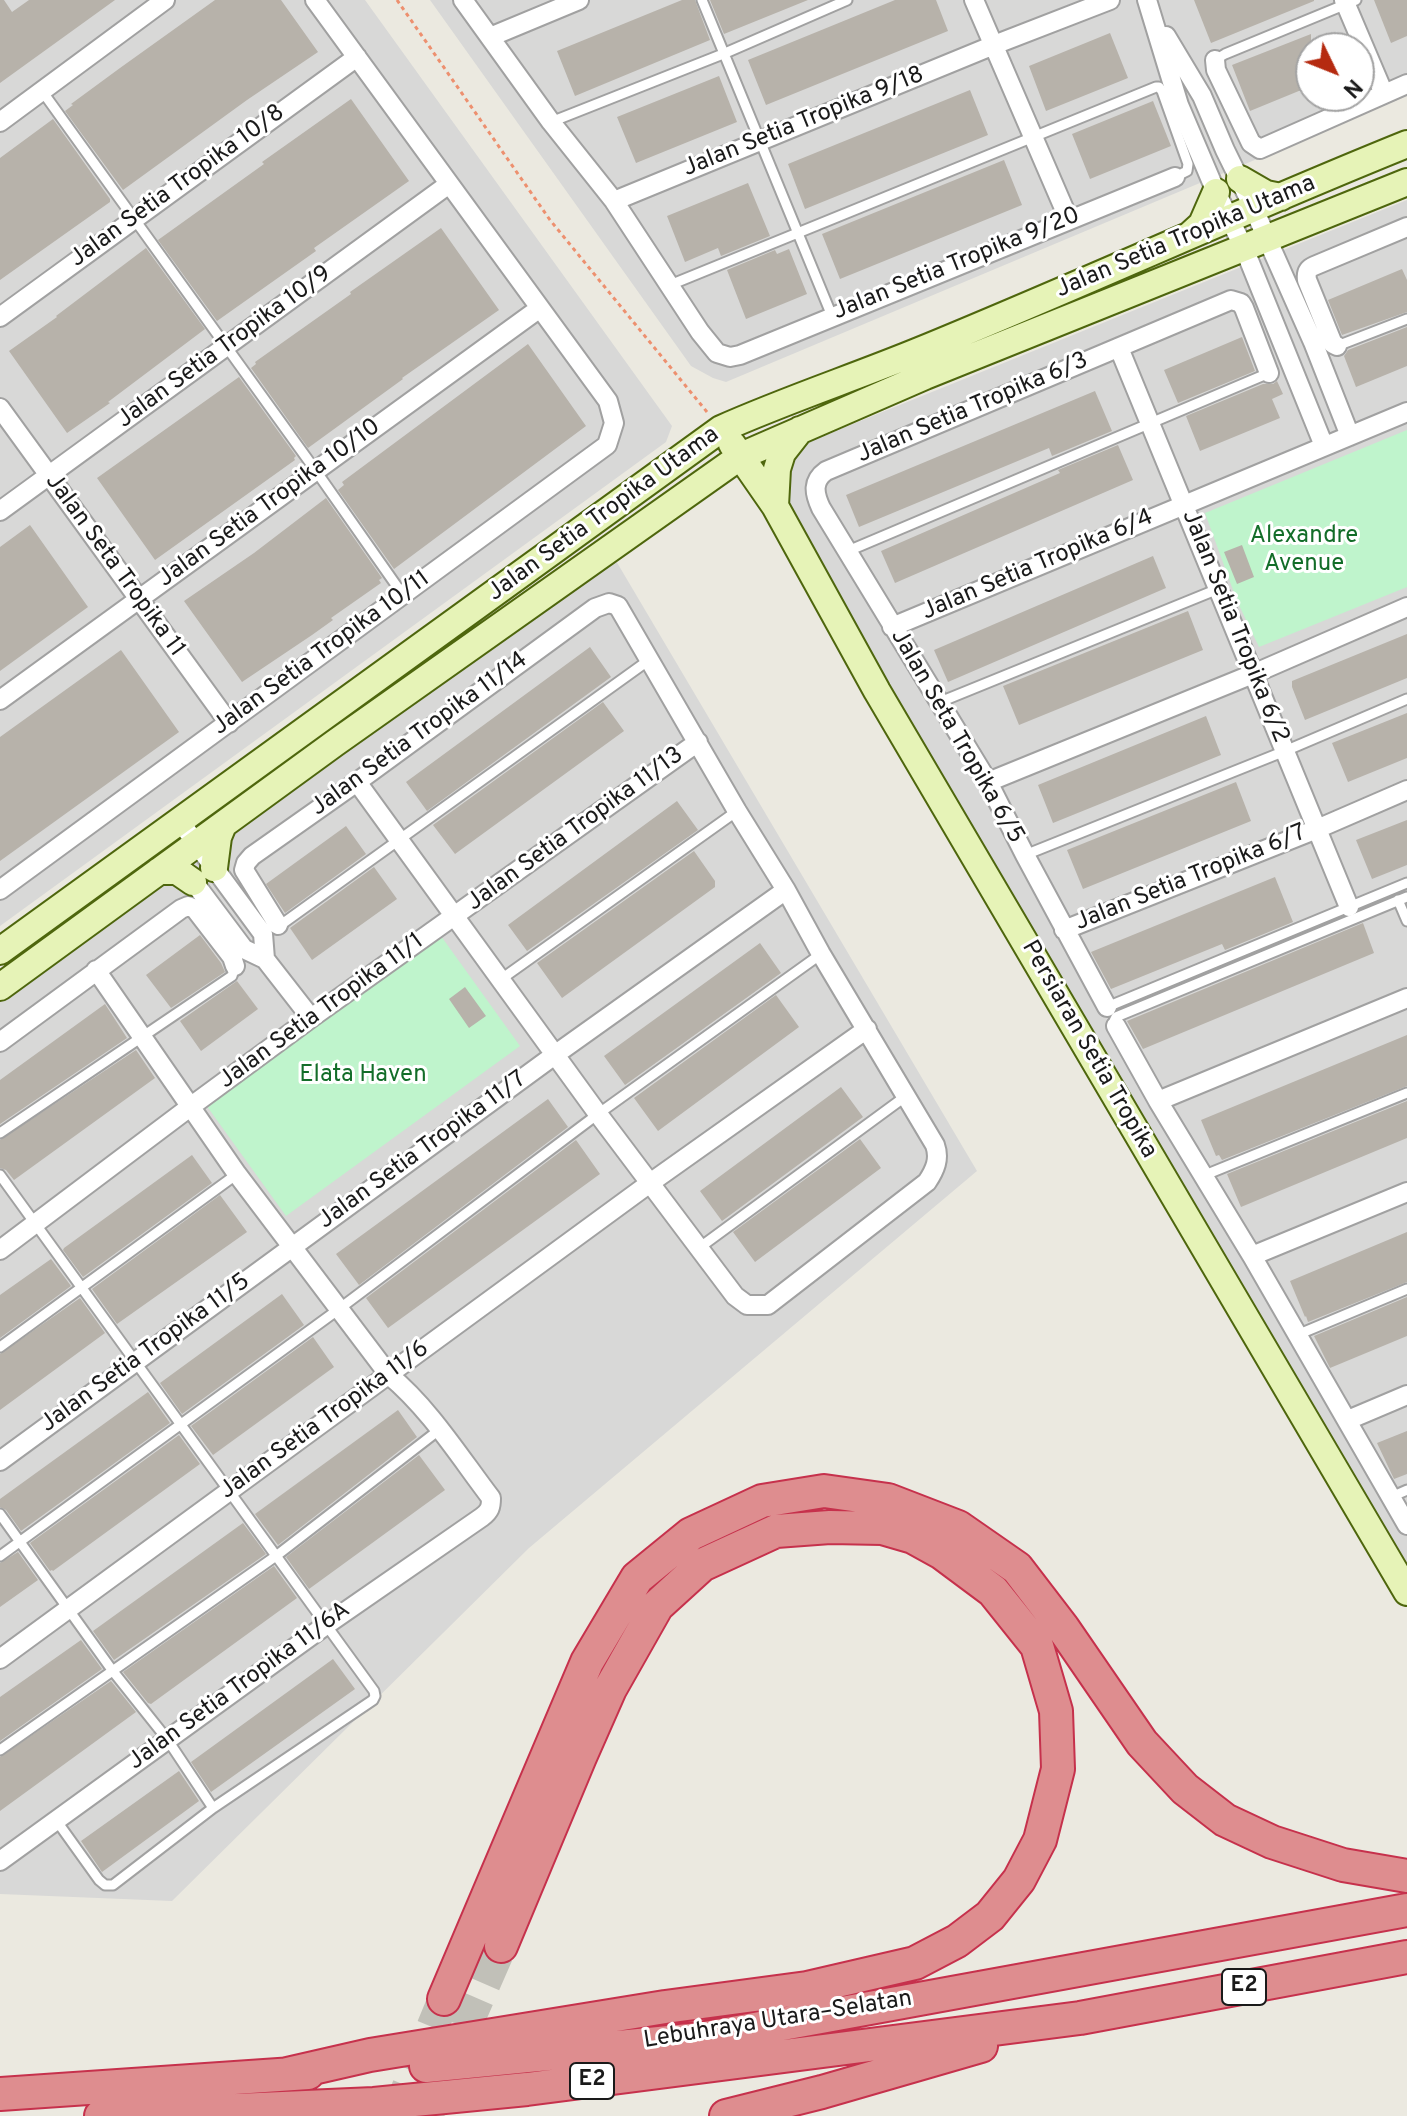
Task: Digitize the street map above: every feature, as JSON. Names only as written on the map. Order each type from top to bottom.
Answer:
[{"type":"highway","points":[[444,1999],[587,1662],[637,1578],[691,1534],[762,1501],[824,1491],[888,1500],[958,1527],[1017,1568],[1063,1628],[1142,1743],[1185,1789],[1225,1820],[1272,1842],[1343,1865],[1407,1876]]},
{"type":"highway","points":[[287,2074],[370,2055],[665,2007],[807,1988],[915,1963],[957,1941],[990,1916],[1019,1880],[1040,1840],[1058,1769],[1056,1711],[1037,1646],[993,1591],[942,1553],[913,1537],[882,1528],[830,1527],[776,1531],[702,1565],[657,1606],[610,1689],[501,1946]]},
{"type":"highway","name":"Lebuhraya Utara–Selatan","points":[[0,2094],[287,2074],[376,2071],[700,2039],[1407,1910]]},
{"type":"highway","name":"Lebuhraya Utara–Selatan","points":[[101,2116],[374,2104],[512,2091],[1080,2018],[1407,1957]]},
{"type":"highway","points":[[726,2116],[822,2092],[1080,2018]]},
{"type":"main road","name":"Jalan Setia Tropika Utama","points":[[0,951],[721,429],[775,405],[916,353],[1407,144]]},
{"type":"main road","points":[[1240,179],[1266,194],[1281,197]]},
{"type":"main road","name":"Jalan Setia Tropika Utama","points":[[0,987],[741,456],[925,376],[1407,182]]},
{"type":"main road","points":[[1189,236],[1202,224],[1216,192]]},
{"type":"main road","name":"Persiaran Setia Tropika","points":[[721,429],[775,506],[877,691],[1407,1592]]},
{"type":"main road","points":[[775,506],[777,469],[782,453],[800,430]]},
{"type":"main road","points":[[177,858],[177,871],[199,885],[223,825]]},
{"type":"street","points":[[0,122],[165,0]]},
{"type":"street","points":[[315,0],[540,308]]},
{"type":"street","points":[[463,0],[551,122],[614,201],[670,285]]},
{"type":"street","points":[[490,37],[579,0]]},
{"type":"street","points":[[974,0],[1069,220]]},
{"type":"street","name":"Jalan Setia Tropika 9/18","points":[[614,201],[1110,0]]},
{"type":"street","points":[[1349,1],[1384,94]]},
{"type":"street","points":[[1150,7],[1202,96],[1240,179],[1241,213],[1256,244],[1302,318],[1350,436]]},
{"type":"street","points":[[1150,7],[1179,105],[1216,192],[1241,213],[1256,244],[1277,327],[1324,446]]},
{"type":"street","name":"Jalan Setia Tropika 10/8","points":[[0,317],[357,57]]},
{"type":"street","points":[[1215,60],[1216,70],[1251,143],[1260,149],[1407,84]]},
{"type":"street","points":[[1202,160],[1225,150]]},
{"type":"street","name":"Jalan Setia Tropika 9/20","points":[[670,285],[717,353],[730,357],[740,355],[1175,177]]},
{"type":"street","name":"Jalan Setia Tropika 10/9","points":[[0,511],[449,184]]},
{"type":"street","points":[[1337,346],[1333,344],[1306,273],[1309,268],[1407,227]]},
{"type":"street","name":"Jalan Setia Tropika 6/3","points":[[826,471],[1224,302],[1236,300],[1244,308],[1269,373]]},
{"type":"street","name":"Jalan Setia Tropika 10/11","points":[[0,890],[607,445],[614,423],[608,401],[540,308]]},
{"type":"street","name":"Jalan Setia Tropika 10/10","points":[[0,700],[540,308]]},
{"type":"street","points":[[1277,327],[1302,318]]},
{"type":"street","name":"Jalan Setia Tropika 6/2","points":[[1119,348],[1349,907]]},
{"type":"street","name":"Jalan Seta Tropika 11","points":[[0,408],[229,723]]},
{"type":"street","name":"Jalan Setia Tropika 6/4","points":[[892,627],[1407,412]]},
{"type":"street","name":"Jalan Seta Tropika 6/5","points":[[826,471],[819,476],[815,487],[817,498],[988,782],[1107,1007]]},
{"type":"street","name":"Jalan Setia Tropika 11/14","points":[[278,925],[244,870],[252,856],[595,608],[609,603],[618,606],[649,660]]},
{"type":"street","points":[[988,782],[1253,674],[1407,607]]},
{"type":"street","points":[[357,782],[598,1114],[735,1296],[747,1305],[768,1305],[927,1182],[935,1169],[938,1152],[649,660]]},
{"type":"street","name":"Jalan Setia Tropika 11/13","points":[[454,917],[698,742]]},
{"type":"street","name":"Jalan Setia Tropika 6/7","points":[[1064,930],[1407,790]]},
{"type":"street","points":[[169,828],[177,858]]},
{"type":"street","points":[[169,828],[177,858],[244,949],[265,959],[311,1018]]},
{"type":"street","points":[[199,885],[241,904],[263,934],[265,959]]},
{"type":"street","points":[[199,885],[195,909],[232,957],[235,966]]},
{"type":"street","points":[[0,1042],[96,970],[199,885]]},
{"type":"street","name":"Jalan Setia Tropika 11/7","points":[[291,1248],[786,890]]},
{"type":"street","points":[[222,919],[241,904]]},
{"type":"street","name":"Jalan Setia Tropika 11/1","points":[[0,1250],[311,1018],[454,917]]},
{"type":"street","points":[[96,970],[291,1248],[389,1375],[405,1388],[439,1430]]},
{"type":"street","points":[[1158,1101],[1407,998]]},
{"type":"street","points":[[1116,1026],[1348,1420],[1399,1493],[1407,1525]]},
{"type":"street","name":"Jalan Setia Tropika 11/6","points":[[0,1659],[650,1183],[867,1029]]},
{"type":"street","points":[[1252,1256],[1407,1192]]},
{"type":"street","name":"Jalan Setia Tropika 11/5","points":[[0,1461],[291,1248]]},
{"type":"street","points":[[1348,1420],[1407,1395]]},
{"type":"street","name":"Jalan Setia Tropika 11/6A","points":[[0,1861],[488,1512],[491,1498],[439,1430]]},
{"type":"lane","points":[[702,0],[832,316]]},
{"type":"lane","points":[[551,122],[723,54],[847,0]]},
{"type":"lane","points":[[1215,60],[1349,1]]},
{"type":"lane","points":[[670,285],[1159,87],[1188,164],[1187,171],[1175,177]]},
{"type":"lane","points":[[42,91],[403,595]]},
{"type":"lane","points":[[1337,346],[1407,319]]},
{"type":"lane","points":[[848,551],[1269,373]]},
{"type":"lane","points":[[939,703],[1218,589]]},
{"type":"lane","points":[[278,925],[649,660]]},
{"type":"lane","points":[[1025,855],[1407,699]]},
{"type":"lane","points":[[500,980],[737,811]]},
{"type":"lane","points":[[1107,1007],[1407,883]]},
{"type":"lane","points":[[1116,1026],[1116,1017],[1403,899],[1407,921]]},
{"type":"lane","points":[[0,1556],[339,1309],[598,1114],[821,954]]},
{"type":"lane","points":[[0,1133],[232,976],[235,966]]},
{"type":"lane","points":[[1205,1175],[1407,1093]]},
{"type":"lane","points":[[699,1248],[906,1096]]},
{"type":"lane","points":[[0,1347],[237,1174]]},
{"type":"lane","points":[[0,1175],[375,1696],[213,1808],[113,1885],[105,1885],[99,1880],[56,1820]]},
{"type":"lane","points":[[1297,1335],[1407,1289]]},
{"type":"lane","points":[[0,1750],[276,1556],[439,1430]]},
{"type":"lane","points":[[0,1514],[112,1670],[167,1739],[213,1808]]},
{"type":"path","points":[[397,0],[550,220],[721,429]]},
{"type":"shaded area","points":[[0,0],[365,0],[672,426],[666,442],[0,926]]},
{"type":"shaded area","points":[[430,0],[1407,0],[1407,96],[1375,109],[1375,32],[1295,32],[1295,112],[1369,112],[726,382],[691,366]]},
{"type":"shaded area","points":[[1407,200],[1407,1582],[770,489],[781,453]]},
{"type":"shaded area","points":[[609,549],[977,1171],[529,1548],[172,1901],[0,1894],[0,991]]},
{"type":"green space","name":"Alexandre Avenue","points":[[1407,430],[1407,587],[1259,647],[1237,601],[1205,513]]},
{"type":"green space","name":"Elata Haven","points":[[441,936],[520,1046],[286,1216],[206,1105]]},
{"type":"building","points":[[0,0],[4,0],[12,12],[29,0],[115,0],[0,83]]},
{"type":"building","points":[[215,0],[281,0],[318,52],[123,190],[65,111]]},
{"type":"building","points":[[682,0],[695,0],[710,40],[575,96],[557,51]]},
{"type":"building","points":[[710,0],[808,0],[724,34]]},
{"type":"building","points":[[895,0],[936,0],[948,31],[766,105],[748,60]]},
{"type":"building","points":[[1194,0],[1314,0],[1314,1],[1211,43]]},
{"type":"building","points":[[1374,0],[1407,0],[1407,36],[1391,43]]},
{"type":"building","points":[[1110,33],[1128,78],[1046,111],[1029,66]]},
{"type":"building","points":[[1295,40],[1295,93],[1250,111],[1232,65]]},
{"type":"building","points":[[719,76],[737,122],[636,163],[617,117]]},
{"type":"building","points":[[970,90],[988,135],[805,209],[788,164]]},
{"type":"building","points":[[351,99],[409,181],[217,321],[158,240]]},
{"type":"building","points":[[1153,101],[1171,146],[1090,179],[1072,134]]},
{"type":"building","points":[[53,119],[110,202],[0,280],[0,158]]},
{"type":"building","points":[[1004,160],[1022,205],[840,279],[822,234]]},
{"type":"building","points":[[748,183],[770,236],[721,256],[718,248],[685,262],[667,216]]},
{"type":"building","points":[[441,228],[499,310],[308,448],[251,368],[350,292]]},
{"type":"building","points":[[146,248],[205,329],[67,433],[9,351]]},
{"type":"building","points":[[789,249],[807,294],[746,319],[727,270],[775,250],[777,254]]},
{"type":"building","points":[[1402,269],[1407,280],[1407,312],[1342,335],[1328,300]]},
{"type":"building","points":[[1407,327],[1407,366],[1356,387],[1344,356],[1348,350]]},
{"type":"building","points":[[1242,337],[1255,371],[1178,403],[1164,370]]},
{"type":"building","points":[[528,344],[586,426],[394,569],[338,490],[344,485],[342,482]]},
{"type":"building","points":[[239,377],[296,456],[295,460],[155,560],[97,478]]},
{"type":"building","points":[[1277,381],[1283,394],[1272,399],[1280,418],[1200,451],[1186,416]]},
{"type":"building","points":[[1095,391],[1112,431],[1052,456],[1049,448],[859,527],[846,495]]},
{"type":"building","points":[[1118,445],[1133,480],[895,583],[881,551]]},
{"type":"building","points":[[326,498],[382,578],[379,580],[381,583],[242,682],[184,601]]},
{"type":"building","points":[[30,525],[88,607],[0,671],[0,547]]},
{"type":"building","points":[[1242,545],[1254,577],[1237,584],[1224,552]]},
{"type":"building","points":[[1153,556],[1166,588],[948,682],[934,650]]},
{"type":"building","points":[[1188,611],[1203,650],[1019,725],[1003,686]]},
{"type":"building","points":[[1407,634],[1407,678],[1305,720],[1292,681]]},
{"type":"building","points":[[590,647],[611,677],[427,811],[406,782]]},
{"type":"building","points":[[121,650],[179,732],[0,861],[0,737]]},
{"type":"building","points":[[603,702],[624,731],[455,854],[433,825]]},
{"type":"building","points":[[1407,713],[1407,758],[1348,782],[1332,743]]},
{"type":"building","points":[[1206,716],[1221,755],[1053,823],[1038,785]]},
{"type":"building","points":[[1236,782],[1251,821],[1083,889],[1067,850]]},
{"type":"building","points":[[677,801],[698,830],[527,951],[508,925]]},
{"type":"building","points":[[1407,820],[1407,865],[1372,879],[1356,840]]},
{"type":"building","points":[[346,826],[366,854],[285,913],[266,884]]},
{"type":"building","points":[[694,851],[715,881],[715,887],[562,998],[537,963]]},
{"type":"building","points":[[374,867],[397,899],[312,960],[290,928]]},
{"type":"building","points":[[1275,877],[1293,922],[1225,950],[1222,944],[1111,989],[1091,952]]},
{"type":"building","points":[[1363,923],[1374,953],[1143,1049],[1127,1021]]},
{"type":"building","points":[[200,935],[225,972],[171,1008],[146,975]]},
{"type":"building","points":[[760,943],[781,973],[625,1085],[604,1056]]},
{"type":"building","points":[[237,981],[258,1009],[201,1051],[180,1021]]},
{"type":"building","points":[[465,987],[486,1016],[469,1028],[449,999]]},
{"type":"building","points":[[776,995],[799,1027],[658,1131],[634,1098]]},
{"type":"building","points":[[105,1004],[127,1038],[0,1124],[0,1080]]},
{"type":"building","points":[[1407,1035],[1407,1086],[1222,1160],[1219,1155],[1216,1156],[1201,1120]]},
{"type":"building","points":[[136,1050],[155,1078],[14,1180],[0,1168],[0,1140]]},
{"type":"building","points":[[841,1087],[863,1117],[722,1221],[700,1191]]},
{"type":"building","points":[[548,1099],[568,1127],[359,1285],[336,1254]]},
{"type":"building","points":[[1407,1101],[1407,1138],[1241,1207],[1227,1174]]},
{"type":"building","points":[[860,1139],[881,1168],[755,1262],[733,1232]]},
{"type":"building","points":[[576,1140],[600,1174],[388,1328],[366,1298]]},
{"type":"building","points":[[192,1155],[212,1183],[83,1277],[64,1248]]},
{"type":"building","points":[[220,1195],[247,1232],[117,1324],[92,1289]]},
{"type":"building","points":[[1407,1232],[1407,1282],[1308,1322],[1290,1281]]},
{"type":"building","points":[[51,1259],[71,1286],[0,1338],[0,1295]]},
{"type":"building","points":[[282,1294],[304,1325],[182,1414],[160,1383]]},
{"type":"building","points":[[1407,1297],[1407,1336],[1330,1368],[1314,1336]]},
{"type":"building","points":[[80,1298],[105,1333],[0,1410],[0,1354]]},
{"type":"building","points":[[313,1337],[334,1367],[213,1455],[191,1426]]},
{"type":"building","points":[[148,1392],[170,1423],[21,1531],[6,1510],[0,1507],[0,1499]]},
{"type":"building","points":[[398,1410],[417,1437],[278,1545],[255,1514]]},
{"type":"building","points":[[1407,1431],[1407,1474],[1394,1479],[1377,1443]]},
{"type":"building","points":[[179,1435],[200,1464],[50,1571],[30,1543]]},
{"type":"building","points":[[419,1455],[445,1490],[309,1589],[286,1557]]},
{"type":"building","points":[[243,1523],[266,1554],[114,1660],[93,1631]]},
{"type":"building","points":[[18,1552],[38,1580],[0,1607],[0,1563]]},
{"type":"building","points":[[274,1566],[297,1598],[151,1704],[148,1703],[123,1672]]},
{"type":"building","points":[[81,1640],[102,1669],[0,1741],[0,1697]]},
{"type":"building","points":[[333,1659],[355,1689],[211,1792],[191,1762]]},
{"type":"building","points":[[111,1681],[136,1712],[0,1811],[0,1757]]},
{"type":"building","points":[[179,1771],[199,1801],[102,1872],[81,1841]]},
{"type":"tunnel","points":[[427,2116],[501,1946]]},
{"type":"tunnel","points":[[396,2116],[444,1999]]}]
